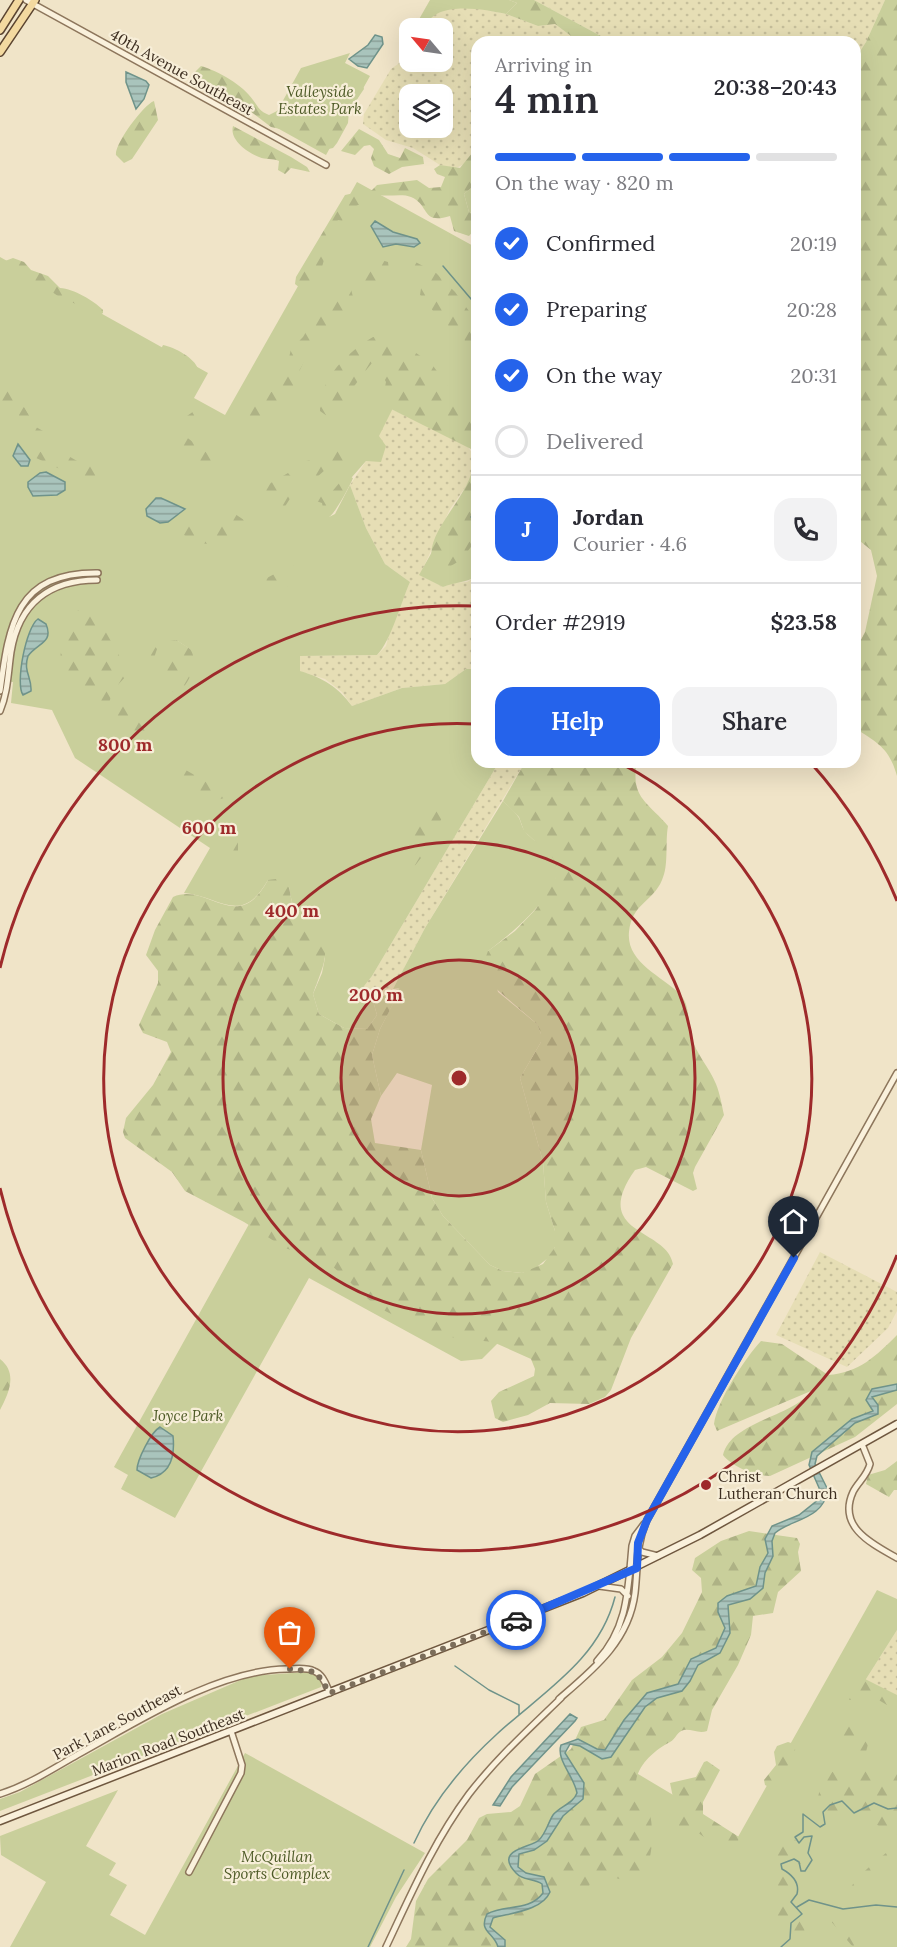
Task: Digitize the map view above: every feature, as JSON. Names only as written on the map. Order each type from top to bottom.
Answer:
[{"type":"main road","points":[[0,30],[19,0]]},
{"type":"main road","points":[[0,52],[31,1]]},
{"type":"main road","name":"Marion Road Southeast","points":[[0,1821],[599,1586],[660,1557],[897,1424]]},
{"type":"street","name":"40th Avenue Southeast","points":[[31,1],[326,165]]},
{"type":"street","points":[[0,691],[8,634],[22,605],[38,589],[56,579],[78,573],[99,573]]},
{"type":"street","points":[[0,711],[14,638],[25,613],[53,587],[75,580],[98,580]]},
{"type":"street","points":[[386,1947],[427,1862],[458,1810],[496,1762],[607,1648],[622,1619],[628,1597],[633,1540],[647,1520],[897,1074]]},
{"type":"street","points":[[862,1444],[870,1464],[852,1494],[851,1520],[864,1538],[897,1558]]},
{"type":"street","points":[[559,1699],[599,1664],[618,1642],[631,1612],[638,1548],[647,1520]]},
{"type":"street","points":[[638,1548],[642,1552],[660,1557]]},
{"type":"street","points":[[599,1586],[623,1589],[628,1597]]},
{"type":"street","name":"Park Lane Southeast","points":[[0,1794],[33,1781],[151,1715],[247,1674],[266,1670],[310,1670],[321,1676],[330,1693]]},
{"type":"street","points":[[189,1872],[241,1773],[242,1765],[231,1731]]},
{"type":"shaded area","points":[[534,0],[885,0],[861,50],[861,36],[601,36]]},
{"type":"shaded area","points":[[467,6],[506,14],[538,26],[555,24],[571,36],[471,36],[471,155],[464,164],[454,169],[440,165],[413,148],[386,140],[363,124],[364,114],[391,69],[399,63],[399,72],[453,72],[453,18],[429,18],[438,11]]},
{"type":"shaded area","points":[[391,409],[466,444],[471,452],[471,479],[450,509],[420,575],[443,587],[471,580],[471,669],[466,669],[445,684],[402,688],[352,706],[342,692],[325,679],[299,671],[299,656],[377,655],[386,646],[392,623],[410,582],[385,564],[366,528],[350,485],[366,461]]},
{"type":"shaded area","points":[[495,768],[521,768],[425,928],[393,989],[383,998],[373,1001],[359,991],[372,976]]},
{"type":"shaded area","points":[[820,1252],[897,1292],[897,1311],[888,1328],[847,1367],[776,1335]]},
{"type":"shaded area","points":[[897,1630],[897,1704],[861,1687]]},
{"type":"green space","points":[[430,0],[509,0],[517,3],[506,14],[460,9],[438,13],[431,18],[420,18]]},
{"type":"green space","points":[[509,0],[534,0],[601,36],[571,36],[555,24],[538,26],[506,14],[517,3]]},
{"type":"green space","points":[[885,0],[897,0],[897,776],[887,753],[861,732],[861,640],[865,632],[877,576],[871,550],[861,542],[861,50]]},
{"type":"green space","name":"Valleyside Estates Park","points":[[350,53],[345,63],[370,76],[326,155],[270,124],[301,68]]},
{"type":"green space","points":[[201,66],[237,84],[266,114],[269,115],[283,108],[319,126],[337,117],[356,89],[363,86],[364,89],[349,111],[348,123],[337,143],[333,148],[324,150],[285,130],[271,127],[246,108],[198,83],[193,78],[193,74]]},
{"type":"green space","points":[[154,101],[158,120],[132,159],[124,163],[116,155],[120,143],[137,117]]},
{"type":"green space","points":[[233,126],[291,157],[307,167],[310,172],[291,168],[285,174],[278,170],[279,161],[259,157],[240,145],[234,136]]},
{"type":"green space","points":[[359,129],[379,140],[388,154],[400,158],[405,148],[423,157],[424,164],[402,167],[389,174],[374,166],[371,158],[374,149],[370,145],[364,146],[355,155],[341,151]]},
{"type":"green space","points":[[471,154],[471,188],[464,194],[471,213],[469,236],[454,231],[450,216],[434,218],[417,200],[411,197],[385,196],[371,191],[377,185],[417,180],[429,188],[441,187],[445,177],[437,174],[434,169],[440,165],[460,168]]},
{"type":"green space","points":[[357,182],[471,245],[471,442],[399,396],[379,436],[386,446],[381,462],[366,461],[352,477],[329,517],[335,514],[350,485],[366,528],[385,564],[410,582],[387,640],[377,655],[300,656],[300,671],[329,684],[352,706],[402,688],[445,684],[466,669],[471,669],[471,768],[495,768],[372,976],[360,991],[373,1001],[377,1015],[367,1029],[344,1028],[319,1014],[313,994],[322,973],[325,958],[308,917],[292,903],[289,887],[268,880],[258,894],[249,902],[239,906],[184,893],[210,848],[75,758],[52,710],[11,703],[13,682],[0,681],[0,257],[208,373],[194,398],[225,415]],"holes":[[[176,640],[190,649],[191,674],[168,647]]]},
{"type":"green space","points":[[471,188],[471,213],[469,212],[464,194]]},
{"type":"green space","points":[[359,192],[374,197],[374,201],[358,205],[342,221],[338,220],[332,231],[322,267],[305,286],[300,288],[295,284],[296,277],[345,195]]},
{"type":"green space","points":[[397,252],[436,273],[455,292],[471,314],[471,345],[435,313],[420,295],[422,282],[400,268],[390,258]]},
{"type":"green space","points":[[13,258],[24,262],[31,270],[48,276],[60,288],[71,290],[89,299],[103,310],[103,313],[100,315],[58,296],[27,275],[9,268],[5,261]]},
{"type":"green space","points":[[378,259],[388,262],[389,270],[385,283],[374,283],[361,288],[354,285],[358,273]]},
{"type":"green space","points":[[346,289],[351,289],[353,297],[348,306],[315,338],[297,376],[298,385],[281,411],[271,421],[247,419],[242,411],[252,402],[274,391],[277,380],[288,362],[291,349],[303,337],[315,317],[333,304]]},
{"type":"green space","points":[[373,337],[392,337],[431,363],[447,385],[459,395],[468,417],[471,419],[471,449],[391,409],[391,397],[384,392],[386,382],[381,373],[381,367],[372,363],[334,413],[327,416],[320,411],[321,399],[330,377],[345,358]]},
{"type":"green space","points":[[163,345],[184,354],[193,361],[198,369],[185,366],[179,360],[160,351]]},
{"type":"green space","points":[[0,381],[19,394],[22,402],[14,406],[0,402]]},
{"type":"green space","points":[[24,407],[36,427],[43,431],[36,437],[17,413],[20,408]]},
{"type":"green space","points":[[194,411],[196,416],[185,436],[218,461],[219,470],[215,472],[208,465],[201,466],[179,449],[172,451],[169,449],[187,416]]},
{"type":"green space","points":[[342,443],[350,454],[335,472],[331,461],[320,449]]},
{"type":"green space","points":[[35,449],[43,453],[65,454],[84,465],[89,461],[97,461],[107,470],[117,460],[122,463],[100,484],[86,490],[64,471],[34,457],[32,451]]},
{"type":"green space","points":[[316,459],[321,461],[325,470],[317,477],[306,476],[296,468],[296,463]]},
{"type":"green space","points":[[471,472],[471,547],[461,560],[449,567],[432,560],[432,547],[437,534]]},
{"type":"green space","points":[[288,473],[294,480],[293,494],[284,508],[272,507],[262,488]]},
{"type":"green space","points":[[346,475],[353,478],[338,506],[329,517],[324,513],[322,503],[316,501],[315,497],[328,483],[333,486],[327,492],[330,494]]},
{"type":"green space","points":[[126,476],[137,479],[133,487],[123,493],[109,494]]},
{"type":"green space","points":[[471,501],[471,579],[443,587],[419,575],[451,518]]},
{"type":"green space","points":[[226,508],[250,524],[250,530],[225,541],[209,544],[192,540],[184,535],[183,531],[187,526],[216,524]]},
{"type":"green space","points":[[295,562],[300,562],[300,578],[284,589],[271,586],[265,579],[278,572],[289,573]]},
{"type":"green space","points":[[83,608],[96,615],[129,673],[113,690],[106,713],[102,712],[89,690],[72,685],[61,670],[60,659],[65,638],[77,611]]},
{"type":"green space","points":[[177,640],[190,649],[194,661],[185,686],[176,694],[163,686],[154,671],[170,641]]},
{"type":"green space","points":[[150,641],[157,649],[151,667],[140,646]]},
{"type":"green space","points":[[121,690],[127,694],[124,702],[148,735],[145,742],[130,735],[116,714],[115,705]]},
{"type":"green space","points":[[522,768],[636,768],[638,792],[668,826],[664,874],[658,887],[634,915],[629,932],[630,943],[639,960],[683,998],[693,1043],[716,1084],[724,1115],[695,1167],[693,1173],[697,1189],[693,1191],[646,1167],[635,1170],[623,1191],[621,1207],[625,1219],[668,1252],[673,1264],[631,1338],[611,1390],[605,1397],[589,1404],[550,1403],[528,1415],[503,1422],[495,1418],[491,1401],[499,1392],[534,1376],[535,1369],[531,1359],[493,1342],[455,1338],[420,1328],[377,1307],[329,1263],[285,1248],[244,1222],[185,1191],[172,1172],[125,1138],[123,1132],[126,1118],[153,1085],[171,1052],[167,1042],[143,1033],[139,1025],[158,983],[158,971],[146,955],[155,930],[173,897],[186,894],[234,906],[245,904],[256,896],[268,880],[283,878],[289,887],[292,903],[310,919],[323,939],[325,956],[313,994],[319,1014],[344,1028],[367,1029],[377,1015],[373,1001],[402,987],[380,1029],[372,1055],[381,1096],[371,1119],[375,1143],[421,1150],[432,1198],[443,1216],[490,1265],[503,1271],[522,1273],[543,1264],[555,1247],[555,1231],[546,1202],[543,1162],[520,1078],[541,1042],[541,1034],[537,1024],[493,986],[484,972],[484,962],[488,951],[515,931],[536,909],[555,879],[557,868],[553,858],[524,831],[519,817],[503,801]]},
{"type":"green space","points":[[184,769],[217,788],[224,798],[217,800],[197,789],[183,775]]},
{"type":"green space","points":[[503,801],[517,815],[528,835],[548,851],[557,868],[556,878],[541,902],[531,914],[488,951],[498,992],[537,1024],[541,1034],[541,1042],[520,1078],[543,1162],[546,1202],[555,1231],[555,1247],[548,1258],[533,1270],[522,1273],[503,1271],[490,1265],[443,1216],[432,1198],[421,1150],[432,1085],[397,1073],[381,1096],[372,1055],[380,1029],[401,988],[393,989],[425,928]]},
{"type":"green space","points":[[436,802],[444,803],[446,809],[427,850],[414,867],[411,867],[410,848],[417,822],[428,807]]},
{"type":"green space","points":[[230,841],[238,842],[238,854],[231,862],[226,861],[220,852]]},
{"type":"green space","name":"Joyce Park","points":[[258,1208],[499,1342],[482,1359],[461,1361],[309,1278],[175,1518],[121,1489],[128,1475],[114,1467]]},
{"type":"green space","points":[[897,1335],[897,1404],[855,1437],[770,1476],[745,1470],[723,1455],[728,1444],[738,1434],[791,1407],[811,1391],[717,1431],[714,1424],[720,1404],[747,1358],[761,1341],[782,1344],[828,1375],[839,1374],[858,1367]]},
{"type":"green space","points":[[0,1359],[9,1370],[10,1383],[0,1410]]},
{"type":"green space","points":[[897,1461],[897,1490],[894,1490],[889,1497],[866,1484],[868,1475],[885,1470]]},
{"type":"green space","points":[[749,1531],[797,1538],[800,1544],[798,1552],[801,1571],[778,1592],[773,1613],[753,1616],[751,1635],[738,1665],[712,1710],[707,1731],[687,1730],[678,1733],[672,1741],[657,1750],[641,1768],[637,1776],[636,1792],[649,1811],[652,1828],[650,1858],[643,1876],[638,1882],[601,1875],[591,1881],[588,1890],[580,1893],[573,1892],[560,1883],[550,1900],[539,1910],[526,1915],[496,1917],[492,1922],[493,1928],[506,1938],[507,1947],[406,1947],[411,1939],[416,1901],[428,1879],[467,1840],[479,1818],[487,1814],[511,1812],[520,1806],[535,1774],[571,1749],[581,1727],[604,1720],[632,1680],[662,1657],[682,1633],[702,1592],[701,1578],[692,1570],[695,1558],[721,1541]]},
{"type":"green space","points":[[877,1590],[897,1599],[897,1630],[861,1687],[897,1704],[897,1947],[485,1947],[489,1900],[633,1771],[685,1802],[734,1844]]},
{"type":"green space","points":[[307,1672],[318,1677],[322,1684],[321,1687],[0,1811],[0,1799],[20,1792],[162,1714],[250,1676]]},
{"type":"green space","points":[[859,1676],[897,1695],[897,1711],[872,1696],[849,1700],[855,1686],[854,1679]]},
{"type":"green space","points":[[854,1715],[859,1718],[868,1744],[866,1752],[858,1757],[852,1756],[841,1731],[847,1719]]},
{"type":"green space","points":[[788,1742],[794,1744],[795,1754],[779,1776],[779,1784],[771,1788],[765,1785],[764,1780],[776,1765],[774,1752],[777,1746]]},
{"type":"green space","name":"McQuillan Sports Complex","points":[[245,1753],[425,1853],[396,1897],[370,1947],[10,1947],[46,1882],[1,1855],[0,1836],[118,1790],[86,1846],[116,1863],[109,1875],[127,1885],[110,1915],[145,1935]]},
{"type":"green space","points":[[707,1761],[720,1770],[703,1802],[703,1814],[739,1837],[737,1847],[733,1849],[708,1840],[693,1829],[688,1834],[680,1831],[670,1783],[696,1777],[704,1762]]},
{"type":"green space","points":[[866,1765],[897,1771],[897,1834],[892,1835],[854,1809],[847,1810],[842,1819],[825,1817],[819,1812],[817,1805],[819,1793],[831,1773],[843,1768]]},
{"type":"green space","points":[[789,1833],[806,1852],[806,1860],[802,1864],[791,1863],[789,1867],[793,1880],[785,1891],[780,1890],[775,1868],[784,1834]]},
{"type":"green space","points":[[897,1847],[897,1859],[878,1869],[846,1905],[843,1903],[851,1887],[863,1873],[892,1848]]},
{"type":"green space","points":[[783,1898],[804,1905],[805,1947],[790,1947],[785,1926],[773,1920],[777,1904]]},
{"type":"green space","points":[[831,1916],[874,1947],[853,1947],[829,1919]]},
{"type":"water","points":[[375,35],[382,37],[383,44],[367,68],[358,66],[349,59],[368,45]]},
{"type":"water","points":[[126,72],[146,81],[149,85],[144,99],[136,109],[126,82]]},
{"type":"water","points":[[375,221],[393,232],[417,239],[420,243],[414,247],[396,244],[383,247],[371,226]]},
{"type":"water","points":[[18,444],[30,460],[28,466],[21,466],[13,456]]},
{"type":"water","points":[[46,472],[65,482],[65,490],[57,495],[33,496],[28,482],[40,473]]},
{"type":"water","points":[[156,498],[185,509],[168,522],[160,523],[147,516],[146,509]]},
{"type":"water","points":[[38,619],[46,624],[48,635],[28,656],[26,666],[31,691],[23,695],[20,680],[23,656],[29,633]]},
{"type":"water","points":[[897,1384],[897,1390],[872,1397],[878,1405],[878,1414],[855,1423],[817,1456],[815,1464],[828,1490],[825,1500],[806,1518],[775,1533],[772,1541],[773,1556],[765,1573],[763,1588],[750,1599],[728,1605],[730,1633],[720,1653],[698,1665],[682,1691],[657,1698],[645,1707],[611,1757],[602,1759],[580,1746],[570,1744],[565,1753],[584,1783],[583,1799],[563,1816],[547,1841],[534,1850],[519,1854],[518,1867],[526,1873],[544,1877],[550,1892],[546,1898],[533,1907],[493,1918],[490,1927],[505,1940],[505,1947],[498,1947],[484,1925],[487,1914],[531,1903],[543,1893],[542,1884],[516,1873],[510,1865],[511,1854],[539,1840],[553,1815],[573,1800],[577,1793],[561,1756],[561,1745],[578,1739],[597,1749],[605,1750],[624,1720],[647,1693],[678,1684],[691,1659],[716,1648],[725,1628],[718,1612],[718,1603],[727,1596],[756,1586],[760,1567],[768,1553],[765,1539],[772,1526],[799,1515],[819,1499],[820,1490],[809,1465],[812,1452],[852,1419],[873,1411],[866,1400],[872,1389]]},
{"type":"water","points":[[160,1427],[173,1436],[171,1462],[164,1472],[151,1478],[137,1470],[142,1453]]},
{"type":"water","points":[[570,1714],[577,1718],[575,1721],[512,1787],[500,1806],[493,1805],[511,1777]]},
{"type":"waterway","points":[[443,266],[471,299]]},
{"type":"waterway","points":[[414,1843],[440,1798],[472,1758],[583,1657],[607,1619],[615,1597]]},
{"type":"waterway","points":[[455,1666],[489,1690],[519,1705],[519,1715]]},
{"type":"waterway","points":[[781,1947],[790,1939],[791,1923],[802,1914],[791,1902],[797,1894],[796,1882],[782,1869],[781,1864],[794,1859],[799,1862],[801,1871],[805,1871],[812,1860],[808,1853],[812,1836],[804,1837],[799,1843],[795,1837],[803,1832],[803,1814],[820,1827],[825,1824],[823,1812],[830,1805],[842,1801],[854,1813],[874,1803],[888,1809],[897,1808]]},
{"type":"waterway","points":[[368,1947],[404,1870]]},
{"type":"waterway","points":[[797,1907],[809,1900],[843,1909],[876,1905],[897,1907]]},
{"type":"way so far","points":[[290,1669],[316,1672],[325,1681],[330,1693],[516,1620]]},
{"type":"place","name":"Christ Lutheran Church","points":[[706,1485]]},
{"type":"route","points":[[516,1620],[637,1568],[638,1543],[647,1520],[794,1258]]}]
